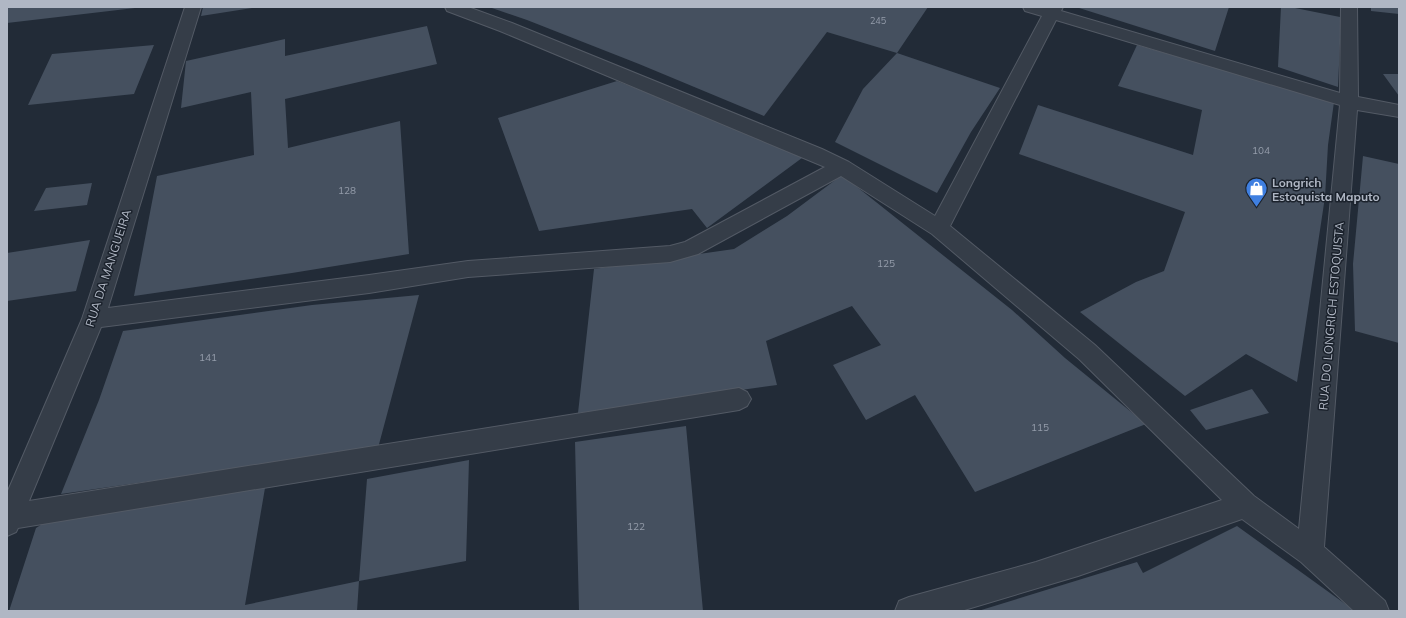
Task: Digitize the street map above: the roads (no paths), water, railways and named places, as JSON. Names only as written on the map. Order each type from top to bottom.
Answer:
[{"type":"street","name":"RUA DA MANGUEIRA","points":[[8,520],[93,319],[193,7]]},
{"type":"street","points":[[454,7],[784,140],[842,167],[939,228],[1087,352],[1245,505],[1310,553],[1374,611]]},
{"type":"street","points":[[1031,7],[1054,11],[1349,102],[1399,111]]},
{"type":"street","name":"RUA DO LONGRICH ESTOQUISTA","points":[[1310,553],[1349,102],[1350,7]]},
{"type":"street","points":[[939,228],[1054,11]]},
{"type":"street","points":[[93,319],[369,284],[468,269],[670,254],[690,248],[842,167]]},
{"type":"street","points":[[8,520],[739,399]]},
{"type":"street","points":[[909,611],[980,593],[1168,533],[1245,505]]},
{"type":"place","name":"Longrich Estoquista Maputo","points":[[1257,208]]}]
